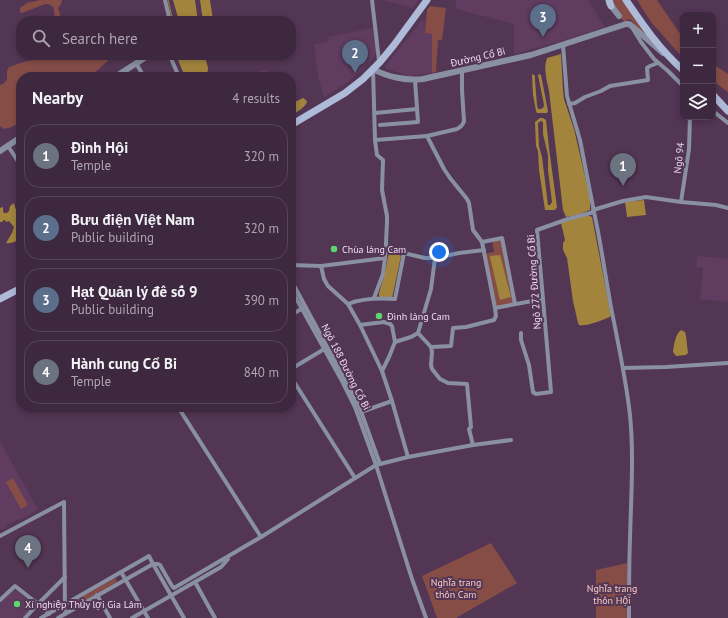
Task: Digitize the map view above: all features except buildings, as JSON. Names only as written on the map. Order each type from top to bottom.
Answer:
[{"type":"main road","points":[[296,122],[349,91],[373,69],[413,20],[427,0]]},
{"type":"main road","points":[[626,0],[647,30],[671,59],[680,67]]},
{"type":"main road","points":[[716,96],[728,103]]},
{"type":"main road","points":[[716,97],[728,111]]},
{"type":"main road","points":[[0,299],[16,291]]},
{"type":"street","points":[[165,0],[169,16]]},
{"type":"street","points":[[372,0],[380,62]]},
{"type":"street","points":[[609,2],[619,16],[628,25],[671,59]]},
{"type":"street","points":[[628,25],[654,59],[681,84]]},
{"type":"street","name":"Đường Cổ Bi","points":[[373,69],[391,76],[415,80],[423,79],[531,55],[628,25]]},
{"type":"street","points":[[563,45],[568,104],[580,140],[599,234],[630,416],[632,497],[629,561],[629,618]]},
{"type":"street","points":[[123,72],[142,60]]},
{"type":"street","points":[[172,60],[177,72]]},
{"type":"street","points":[[568,104],[575,103],[610,86],[648,80],[647,68],[658,63]]},
{"type":"street","points":[[136,64],[141,72]]},
{"type":"street","points":[[373,69],[375,140],[377,155],[383,160],[382,190],[387,222],[383,274],[374,298]]},
{"type":"street","points":[[375,140],[427,136],[457,129],[463,125],[462,71]]},
{"type":"street","points":[[380,125],[418,122],[415,80]]},
{"type":"street","points":[[374,113],[417,109]]},
{"type":"street","points":[[716,113],[728,123]]},
{"type":"street","name":"Ngõ 94","points":[[681,202],[689,149],[690,120]]},
{"type":"street","points":[[427,136],[444,169],[469,203],[473,230],[482,242],[484,250],[496,316],[494,320],[466,327],[453,328],[451,346],[431,347]]},
{"type":"street","points":[[0,151],[16,141]]},
{"type":"street","points":[[8,146],[16,158]]},
{"type":"street","points":[[594,211],[623,201],[646,197],[716,205],[728,208]]},
{"type":"street","name":"Ngõ 272 Đường Cổ Bi","points":[[520,333],[529,365],[532,391],[535,394],[551,392],[537,230],[568,218],[594,211]]},
{"type":"street","points":[[482,242],[502,238],[515,304]]},
{"type":"street","points":[[386,249],[424,258],[435,258],[484,250]]},
{"type":"street","points":[[348,304],[359,300],[374,298],[394,299],[404,253]]},
{"type":"street","points":[[296,265],[321,266],[385,258]]},
{"type":"street","points":[[395,342],[412,337],[418,333],[431,289],[435,258]]},
{"type":"street","points":[[321,266],[324,279],[328,286],[348,304],[382,371],[408,457]]},
{"type":"street","name":"Ngõ 188 Đường Cổ Bi","points":[[296,291],[326,348],[346,380],[360,412],[426,618]]},
{"type":"street","name":"Ngõ 188 Đường Cổ Bi","points":[[296,296],[304,308]]},
{"type":"street","points":[[495,308],[543,299]]},
{"type":"street","points":[[296,312],[304,308]]},
{"type":"street","points":[[360,325],[384,322],[392,326],[395,342],[382,371]]},
{"type":"street","points":[[418,333],[431,347],[432,369],[440,378],[448,382],[467,384],[470,429],[473,445]]},
{"type":"street","points":[[296,366],[326,348]]},
{"type":"street","points":[[622,368],[728,363]]},
{"type":"street","points":[[296,385],[355,478]]},
{"type":"street","points":[[360,412],[392,401]]},
{"type":"street","points":[[181,412],[262,537]]},
{"type":"street","points":[[58,618],[153,564],[158,564],[160,566],[174,588],[262,537],[378,465],[408,457],[473,445],[511,440]]},
{"type":"street","points":[[0,536],[64,502],[66,614]]},
{"type":"street","points":[[132,618],[221,566],[232,554]]},
{"type":"street","points":[[41,618],[148,556],[184,618]]},
{"type":"street","points":[[121,572],[148,618]]},
{"type":"street","points":[[25,618],[65,577]]},
{"type":"street","points":[[195,582],[215,618]]},
{"type":"street","points":[[0,600],[16,586],[49,614]]},
{"type":"street","points":[[97,595],[110,618]]},
{"type":"shaded area","points":[[173,0],[195,0],[197,16],[178,16]]},
{"type":"shaded area","points":[[200,0],[210,0],[212,16],[202,16]]},
{"type":"shaded area","points":[[383,0],[418,0],[413,8]]},
{"type":"shaded area","points":[[456,0],[588,0],[605,27],[514,54],[514,24],[456,9]]},
{"type":"shaded area","points":[[422,20],[426,22],[425,32],[432,33],[432,73],[409,76],[384,68]]},
{"type":"shaded area","points":[[373,28],[376,51],[373,59],[351,79],[324,97],[318,77],[314,44],[329,41],[328,37]]},
{"type":"shaded area","points":[[561,54],[564,99],[574,129],[590,198],[590,210],[566,217],[563,210],[549,91],[545,70],[547,58]]},
{"type":"shaded area","points":[[178,60],[206,60],[208,68],[207,72],[183,72]]},
{"type":"shaded area","points":[[268,69],[268,72],[258,72]]},
{"type":"shaded area","points":[[533,74],[535,76],[538,109],[543,108],[544,105],[538,75],[541,75],[548,111],[547,113],[537,113],[536,111],[533,95]]},
{"type":"shaded area","points":[[303,98],[307,102],[296,112],[296,102]]},
{"type":"shaded area","points":[[540,118],[546,120],[557,207],[555,210],[545,210],[539,170],[538,151],[536,146],[535,122]],"holes":[[[541,121],[543,122],[543,134],[548,155],[548,170],[552,202],[550,205],[548,205],[542,157],[539,146],[538,123]]]},
{"type":"shaded area","points":[[644,200],[646,215],[627,217],[625,202]]},
{"type":"shaded area","points":[[14,203],[16,210],[16,241],[6,243],[14,227],[9,221],[6,222],[4,220],[0,222],[0,208],[3,207],[4,213],[7,213],[10,206]]},
{"type":"shaded area","points":[[587,215],[592,217],[611,316],[595,323],[579,325],[573,301],[567,258],[563,250],[563,243],[565,240],[561,223]]},
{"type":"shaded area","points":[[392,252],[401,256],[393,294],[392,297],[380,297],[379,293],[388,256]]},
{"type":"shaded area","points":[[500,255],[511,297],[500,300],[490,256]]},
{"type":"shaded area","points":[[697,256],[728,259],[728,302],[700,299],[703,268],[696,267]]},
{"type":"shaded area","points":[[681,330],[685,332],[688,353],[686,355],[676,356],[673,352],[674,343]]},
{"type":"shaded area","points":[[0,441],[38,510],[22,519],[8,524],[7,527],[0,530]]},
{"type":"shaded area","name":"Xí nghiệp Thủy lợi Gia Lâm","points":[[14,589],[18,590],[35,605],[23,618],[0,618],[0,603]]},
{"type":"green space","points":[[40,0],[62,0],[58,8],[60,16],[55,16],[53,7],[49,4],[45,4],[22,13],[20,12],[20,8],[27,3]]},
{"type":"green space","points":[[611,0],[625,0],[654,41],[640,30],[631,20],[629,19],[624,22]]},
{"type":"green space","points":[[637,0],[657,0],[680,34],[680,55],[651,22]]},
{"type":"green space","points":[[430,6],[446,8],[442,40],[438,40],[436,72],[432,73],[432,34],[425,33],[427,10]]},
{"type":"green space","points":[[33,60],[109,60],[95,72],[16,72],[16,124],[4,129],[0,126],[0,85],[7,80],[7,71],[9,67]]},
{"type":"green space","points":[[716,66],[728,74],[728,92],[716,83]]},
{"type":"green space","points":[[502,238],[515,304],[495,308],[484,254],[494,252],[492,240]]},
{"type":"green space","points":[[13,478],[28,505],[21,509],[6,482]]},
{"type":"green space","name":"Nghĩa trang thôn Cam","points":[[491,543],[517,583],[456,618],[437,618],[422,576]]},
{"type":"green space","name":"Nghĩa trang thôn Hội","points":[[627,563],[628,618],[596,618],[596,570]]},
{"type":"green space","points":[[115,578],[117,582],[75,606],[73,602]]},
{"type":"waterway","points":[[168,0],[172,16]]},
{"type":"place","name":"Hạt Quản lý đê số 9","points":[[543,37]]},
{"type":"place","name":"Bưu điện Việt Nam","points":[[355,73]]},
{"type":"place","name":"Đình Hội","points":[[623,186]]},
{"type":"place","name":"Chùa làng Cam","points":[[334,249]]},
{"type":"place","name":"Đình làng Cam","points":[[379,316]]},
{"type":"place","name":"Hành cung Cổ Bi","points":[[28,568]]},
{"type":"place","name":"Xí nghiệp Thủy lợi Gia Lâm","points":[[17,604]]}]
